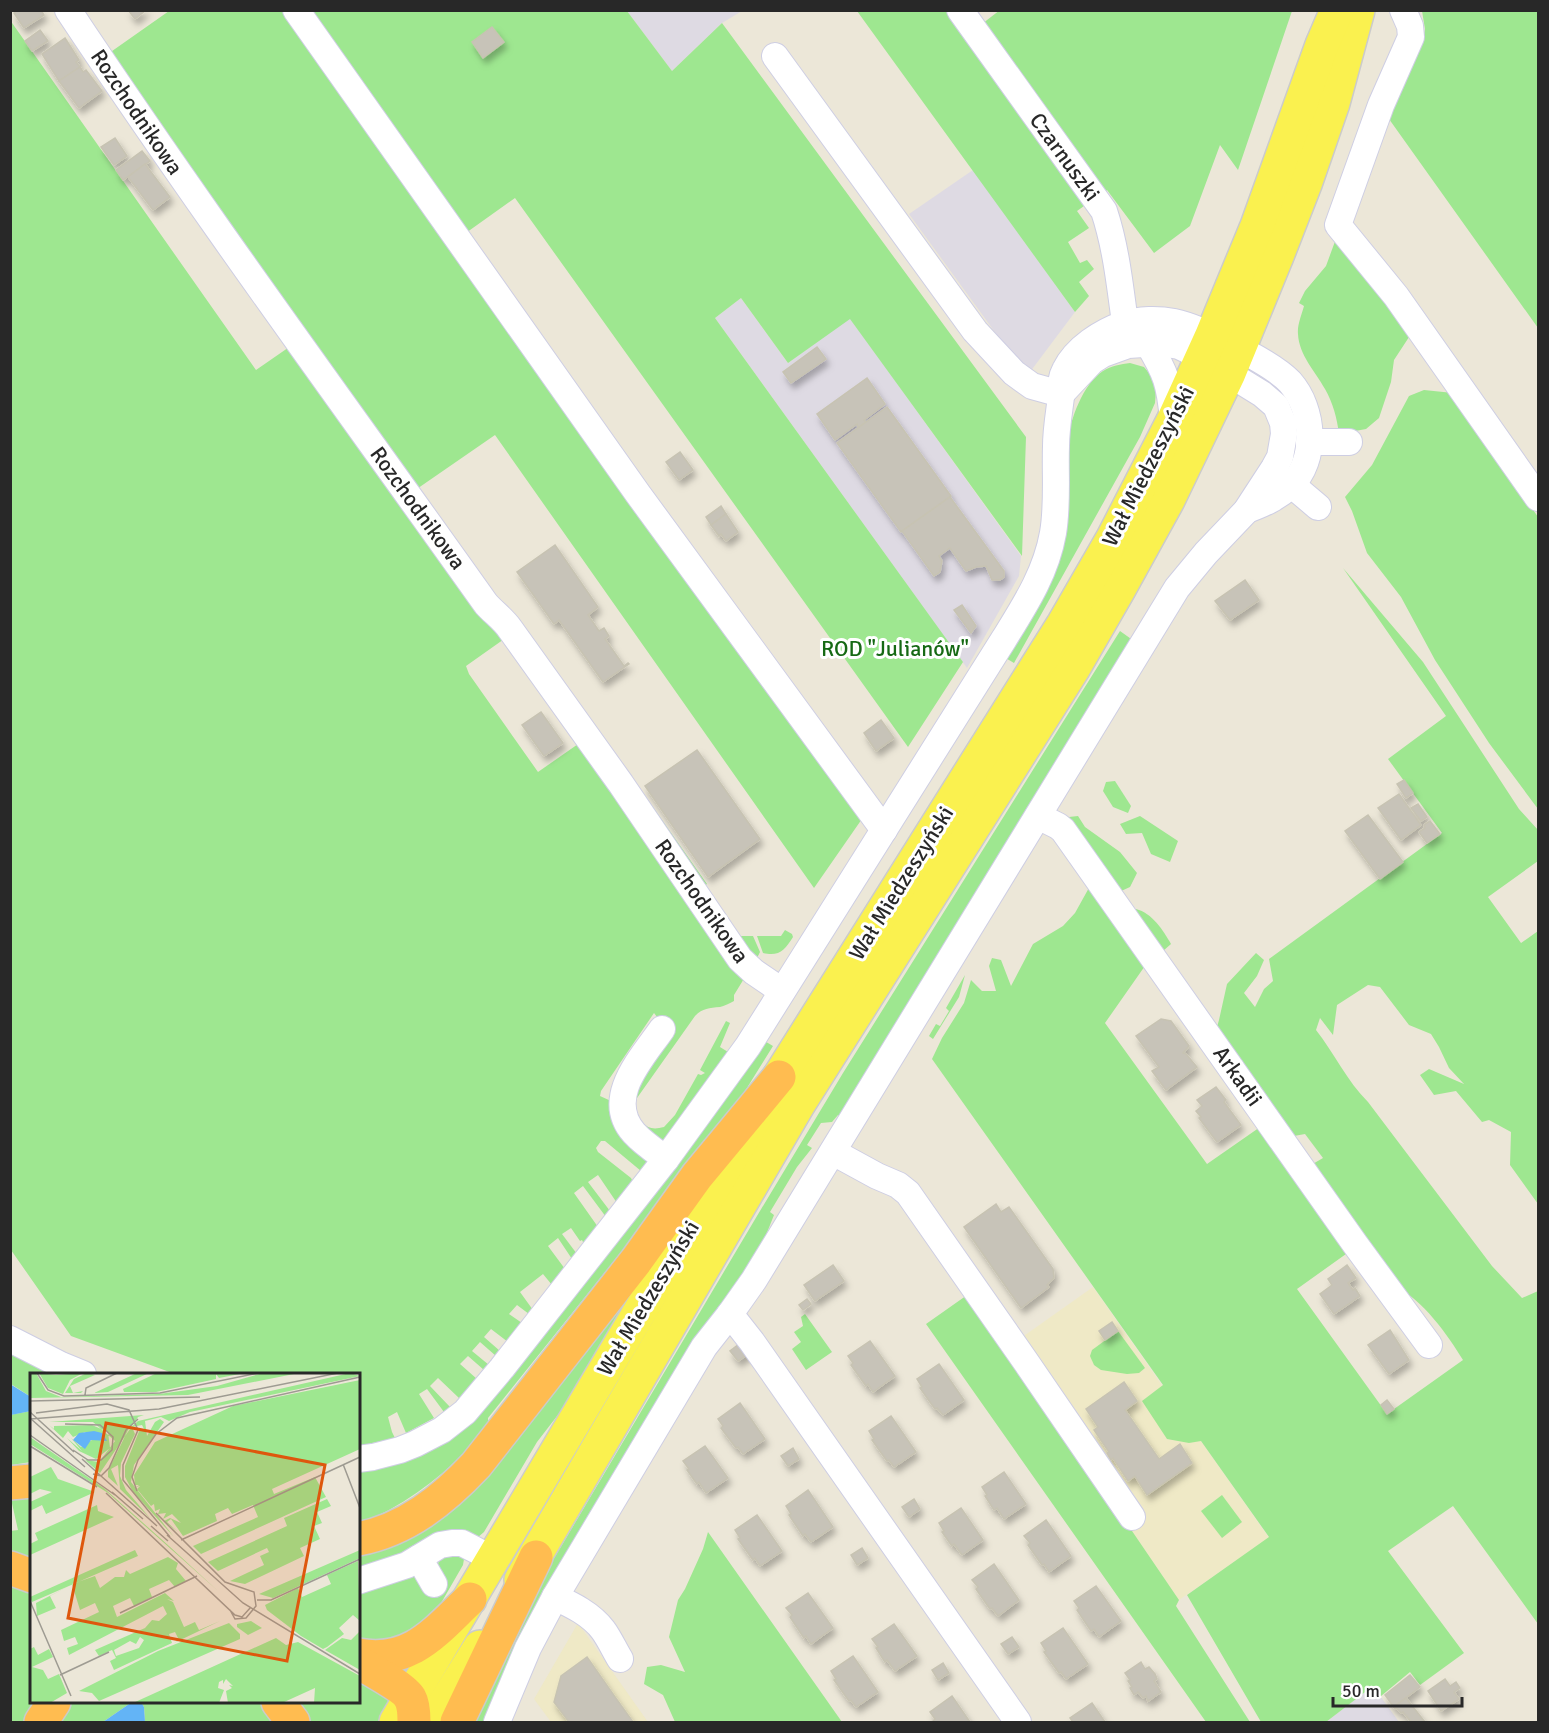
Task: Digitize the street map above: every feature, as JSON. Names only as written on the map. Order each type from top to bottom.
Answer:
[{"type":"highway","points":[[360,1538],[401,1524],[427,1510],[476,1465],[629,1270],[697,1176],[779,1077]]},
{"type":"highway","points":[[10,1483],[30,1481]]},
{"type":"highway","points":[[457,1722],[536,1557]]},
{"type":"highway","points":[[10,1568],[30,1575]]},
{"type":"highway","points":[[360,1655],[393,1654],[415,1647],[430,1637],[470,1599]]},
{"type":"highway","points":[[360,1663],[401,1689],[407,1714]]},
{"type":"highway","points":[[40,1722],[53,1703]]},
{"type":"highway","points":[[280,1703],[293,1722]]},
{"type":"main road","name":"Wał Miedzeszyński","points":[[433,1722],[536,1557],[722,1233],[798,1106],[1100,623],[1168,500],[1221,354],[1249,246],[1322,45],[1337,10]]},
{"type":"main road","name":"Wał Miedzeszyński","points":[[407,1714],[493,1559],[779,1077],[1064,623],[1113,538],[1173,421],[1262,294],[1305,184],[1333,103],[1358,10]]},
{"type":"street","name":"Rozchodnikowa","points":[[68,10],[209,217],[486,604],[502,618],[621,784],[740,959],[754,972],[782,991]]},
{"type":"street","points":[[296,10],[638,494],[884,830]]},
{"type":"street","name":"Czarnuszki","points":[[960,10],[1104,211],[1116,263],[1125,323]]},
{"type":"street","points":[[1403,10],[1410,26],[1411,37],[1381,105],[1338,225],[1403,305],[1539,498]]},
{"type":"street","points":[[775,56],[975,331],[1014,373],[1032,386],[1061,394]]},
{"type":"street","points":[[360,1459],[389,1454],[415,1444],[442,1430],[465,1412],[666,1160],[748,1046],[1035,588],[1042,573],[1054,521],[1060,382],[1065,369],[1075,356],[1085,345],[1102,333],[1125,323],[1140,320],[1174,322],[1221,354],[1270,400],[1280,414],[1284,434],[1280,457],[1246,511],[1177,588],[754,1280],[704,1347],[555,1597],[528,1648],[497,1722]]},
{"type":"street","points":[[1061,394],[1092,361],[1128,345],[1147,342],[1221,354],[1273,368],[1290,383],[1305,406],[1310,429],[1309,442],[1304,465],[1292,485],[1273,500],[1246,511]]},
{"type":"street","points":[[1147,342],[1167,378],[1173,421]]},
{"type":"street","points":[[1309,442],[1349,442]]},
{"type":"street","points":[[1292,485],[1318,507]]},
{"type":"street","name":"Arkadii","points":[[1038,816],[1058,825],[1063,830],[1355,1244],[1429,1345]]},
{"type":"street","points":[[662,1029],[629,1077],[622,1098],[623,1109],[632,1131],[666,1160]]},
{"type":"street","points":[[833,1152],[898,1185],[908,1193],[1132,1517]]},
{"type":"street","points":[[730,1314],[752,1342],[1018,1722]]},
{"type":"street","points":[[10,1339],[81,1373]]},
{"type":"street","points":[[360,1580],[407,1565],[440,1545],[452,1543],[462,1543],[493,1559]]},
{"type":"street","points":[[419,1558],[434,1584]]},
{"type":"street","points":[[555,1597],[574,1606],[592,1619],[602,1629],[620,1659]]},
{"type":"shaded area","points":[[627,11],[742,11],[722,23],[672,71]]},
{"type":"shaded area","points":[[973,170],[1075,312],[1027,376],[909,214]]},
{"type":"shaded area","points":[[741,298],[788,363],[850,318],[1021,556],[1019,576],[967,668],[715,318]]},
{"type":"shaded area","points":[[1093,1287],[1269,1538],[1179,1600],[1007,1348]]},
{"type":"shaded area","points":[[578,1623],[648,1722],[551,1722],[534,1699]]},
{"type":"shaded area","points":[[1373,1686],[1399,1722],[1326,1722]]},
{"type":"green space","points":[[1000,10],[1292,11],[1238,170],[1220,145],[1190,226],[1154,253],[1107,190],[1102,195],[978,27]]},
{"type":"green space","points":[[169,11],[288,11],[864,816],[814,888],[495,435],[411,493],[105,56]]},
{"type":"green space","name":"ROD \"Julianów\"","points":[[304,11],[627,11],[672,71],[722,23],[1026,437],[1022,556],[850,319],[788,363],[741,298],[715,318],[963,662],[908,747],[515,198],[463,235]]},
{"type":"green space","points":[[857,11],[952,11],[1091,201],[1077,211],[1089,228],[1068,242],[1080,263],[1087,260],[1094,269],[1079,282],[1089,296],[1075,312]]},
{"type":"green space","points":[[1422,11],[1538,11],[1538,328],[1389,119],[1400,89],[1423,41],[1425,29]]},
{"type":"green space","points":[[10,20],[256,370],[295,343],[507,637],[466,666],[469,674],[538,772],[581,742],[745,977],[734,995],[734,1001],[722,1007],[709,1008],[695,1016],[637,1098],[634,1109],[642,1122],[653,1128],[664,1127],[675,1115],[698,1074],[705,1073],[700,1070],[726,1021],[730,1023],[720,1047],[728,1052],[743,1031],[664,1143],[641,1131],[630,1104],[668,1031],[654,1013],[601,1091],[600,1096],[611,1101],[650,1160],[641,1171],[605,1141],[601,1141],[596,1148],[598,1152],[633,1182],[617,1203],[598,1175],[588,1182],[610,1211],[606,1217],[583,1186],[574,1193],[598,1227],[584,1244],[571,1228],[562,1234],[577,1254],[572,1259],[558,1238],[548,1246],[565,1269],[552,1285],[543,1274],[520,1292],[533,1310],[529,1314],[517,1305],[509,1314],[522,1323],[508,1342],[491,1329],[484,1337],[500,1351],[496,1356],[480,1342],[472,1351],[489,1365],[484,1370],[468,1356],[460,1364],[477,1379],[459,1398],[438,1378],[430,1386],[450,1407],[444,1412],[427,1389],[419,1394],[434,1418],[406,1433],[397,1412],[388,1417],[395,1438],[360,1446],[360,1373],[172,1373],[71,1336],[11,1250]]},
{"type":"green space","points":[[1337,236],[1411,334],[1394,360],[1391,382],[1379,418],[1366,429],[1339,434],[1330,400],[1304,356],[1298,331],[1304,306],[1299,303],[1305,291],[1326,266]]},
{"type":"green space","points":[[1130,363],[1144,367],[1154,379],[1155,403],[1140,437],[1014,663],[1004,657],[1049,580],[1071,423],[1083,394],[1096,377],[1109,368]]},
{"type":"green space","points":[[1424,390],[1453,393],[1538,517],[1538,809],[1489,743],[1435,660],[1401,597],[1367,553],[1345,497],[1372,465],[1409,396]]},
{"type":"green space","points":[[1343,568],[1423,662],[1519,809],[1538,830],[1538,861],[1488,897],[1521,943],[1538,931],[1538,1204],[1510,1165],[1511,1132],[1489,1120],[1482,1122],[1456,1091],[1434,1095],[1420,1075],[1429,1069],[1464,1084],[1449,1068],[1431,1034],[1409,1025],[1380,987],[1368,985],[1337,1005],[1333,1035],[1320,1018],[1316,1030],[1354,1085],[1492,1266],[1522,1298],[1538,1291],[1538,1624],[1453,1506],[1388,1551],[1464,1653],[1420,1685],[1410,1672],[1381,1696],[1373,1686],[1326,1722],[1261,1722],[1187,1595],[1269,1537],[1201,1441],[1189,1443],[1167,1439],[1142,1401],[1163,1385],[932,1059],[964,1003],[971,980],[982,991],[996,991],[989,966],[992,958],[1001,960],[1011,986],[1033,944],[1063,926],[1075,913],[1090,886],[1147,963],[1105,1023],[1207,1164],[1263,1125],[1353,1249],[1297,1289],[1387,1414],[1463,1360],[1425,1309],[1396,1287],[1311,1165],[1323,1158],[1305,1134],[1294,1136],[1215,1034],[1227,984],[1256,953],[1264,960],[1257,976],[1244,993],[1255,1007],[1264,989],[1273,981],[1269,959],[1442,833],[1388,759],[1446,716]]},
{"type":"green space","points":[[1120,631],[1134,641],[842,1118],[838,1115],[832,1122],[821,1123],[807,1145],[812,1148],[797,1167],[770,1212],[774,1215],[762,1245],[486,1722],[466,1722],[553,1560],[754,1221],[843,1073]]},
{"type":"green space","points":[[1115,781],[1131,806],[1128,813],[1113,807],[1103,791],[1106,782]]},
{"type":"green space","points":[[641,790],[707,884],[704,886],[719,908],[638,793]]},
{"type":"green space","points":[[1078,816],[1085,827],[1120,852],[1137,873],[1130,887],[1119,892],[1066,825],[1069,817]]},
{"type":"green space","points":[[1140,816],[1178,841],[1170,862],[1151,854],[1142,833],[1126,834],[1120,824]]},
{"type":"green space","points":[[1136,909],[1152,918],[1164,933],[1171,944],[1163,951],[1135,916]]},
{"type":"green space","points":[[785,930],[793,937],[784,949],[773,954],[763,953],[757,936],[781,936]]},
{"type":"green space","points":[[739,936],[753,936],[760,952],[757,958],[745,945]]},
{"type":"green space","points":[[965,975],[959,997],[933,1039],[929,1036],[936,1024],[940,1026],[949,1011],[946,1008]]},
{"type":"green space","points":[[761,1039],[773,1046],[727,1120],[488,1418],[488,1428],[454,1462],[417,1493],[386,1512],[360,1522],[360,1468],[417,1454]]},
{"type":"green space","points":[[658,1254],[571,1398],[537,1442],[484,1532],[477,1538],[360,1573],[360,1554],[414,1536],[455,1508],[485,1478]]},
{"type":"green space","points":[[970,1293],[1179,1600],[1176,1606],[1250,1722],[1206,1722],[926,1324]]},
{"type":"green space","points":[[805,1314],[832,1352],[806,1370],[792,1349],[801,1342],[794,1332],[803,1326],[801,1317]]},
{"type":"green space","points":[[1118,1331],[1145,1368],[1139,1373],[1127,1374],[1101,1370],[1094,1365],[1090,1356],[1092,1350]]},
{"type":"green space","points":[[10,1347],[59,1373],[30,1373],[30,1396],[11,1384]]},
{"type":"green space","points":[[30,1411],[30,1462],[11,1465],[10,1415]]},
{"type":"green space","points":[[1222,1495],[1242,1522],[1222,1538],[1201,1511]]},
{"type":"green space","points":[[30,1496],[30,1561],[11,1554],[10,1531],[18,1530],[11,1499]]},
{"type":"green space","points":[[708,1532],[842,1722],[675,1722],[663,1695],[644,1684],[647,1667],[661,1665],[685,1672],[669,1637],[678,1600],[703,1549]]},
{"type":"green space","points":[[461,1554],[464,1559],[463,1565],[433,1617],[409,1637],[360,1643],[360,1592],[407,1575],[419,1578],[439,1569],[440,1557]]},
{"type":"green space","points":[[10,1580],[30,1590],[30,1703],[37,1703],[27,1722],[11,1722]]},
{"type":"green space","points":[[360,1679],[381,1692],[391,1704],[382,1722],[306,1722],[295,1703],[360,1703]]},
{"type":"green space","points":[[71,1703],[131,1703],[103,1722],[57,1722]]},
{"type":"green space","points":[[142,1703],[260,1703],[275,1722],[145,1722]]},
{"type":"water","points":[[10,1384],[30,1396],[30,1411],[11,1415]]},
{"type":"water","points":[[131,1703],[142,1703],[144,1707],[145,1722],[103,1722]]},
{"type":"building","points":[[17,10],[41,10],[44,15],[24,28],[14,13]]},
{"type":"building","points":[[128,10],[146,10],[135,19]]},
{"type":"building","points":[[492,27],[504,42],[483,58],[472,42]]},
{"type":"building","points":[[40,30],[48,41],[32,51],[25,41]]},
{"type":"building","points":[[65,38],[79,60],[76,62],[80,67],[59,81],[42,54]]},
{"type":"building","points":[[80,67],[83,72],[86,70],[102,91],[79,108],[59,81]]},
{"type":"building","points":[[115,138],[127,156],[114,165],[101,147]]},
{"type":"building","points":[[142,151],[150,161],[123,180],[116,170]]},
{"type":"building","points":[[145,164],[170,197],[153,210],[128,177]]},
{"type":"building","points":[[817,347],[826,359],[791,383],[783,372]]},
{"type":"building","points":[[867,378],[885,404],[864,420],[866,422],[858,428],[857,424],[835,440],[817,414]]},
{"type":"building","points":[[887,407],[951,496],[901,532],[837,443]]},
{"type":"building","points":[[680,452],[693,470],[679,480],[666,462]]},
{"type":"building","points":[[950,497],[1004,571],[1004,577],[1000,580],[992,580],[986,566],[966,571],[950,548],[939,556],[942,561],[940,572],[934,576],[902,531]]},
{"type":"building","points":[[721,506],[726,514],[711,525],[706,517]]},
{"type":"building","points":[[726,514],[738,532],[726,541],[711,525]]},
{"type":"building","points":[[555,545],[598,607],[588,615],[599,631],[604,628],[609,636],[605,639],[624,666],[629,664],[603,682],[559,620],[554,624],[517,572]]},
{"type":"building","points":[[1245,580],[1259,600],[1230,620],[1215,601]]},
{"type":"building","points":[[962,605],[976,626],[971,633],[954,610]]},
{"type":"building","points":[[541,712],[563,743],[544,756],[522,725]]},
{"type":"building","points":[[881,720],[894,738],[876,751],[864,733]]},
{"type":"building","points":[[697,750],[760,839],[708,877],[645,786]]},
{"type":"building","points":[[1404,780],[1413,793],[1406,798],[1397,784]]},
{"type":"building","points":[[1399,794],[1421,825],[1401,840],[1378,808]]},
{"type":"building","points":[[1418,804],[1427,817],[1421,821],[1411,808]]},
{"type":"building","points":[[1368,815],[1403,862],[1380,879],[1345,831]]},
{"type":"building","points":[[1430,821],[1440,834],[1427,843],[1419,832]]},
{"type":"building","points":[[1161,1019],[1171,1021],[1189,1046],[1183,1053],[1197,1067],[1166,1090],[1152,1071],[1159,1067],[1136,1036]]},
{"type":"building","points":[[1216,1087],[1241,1125],[1217,1142],[1196,1111],[1202,1106],[1197,1100]]},
{"type":"building","points":[[996,1204],[1001,1212],[1009,1207],[1053,1269],[1054,1278],[1047,1285],[1049,1287],[1021,1308],[964,1227]]},
{"type":"building","points":[[833,1265],[844,1281],[815,1301],[804,1285]]},
{"type":"building","points":[[1347,1265],[1356,1278],[1348,1283],[1360,1296],[1334,1314],[1320,1294],[1332,1285],[1328,1279]]},
{"type":"building","points":[[807,1299],[811,1304],[803,1310],[799,1305]]},
{"type":"building","points":[[1112,1322],[1118,1331],[1105,1340],[1099,1331]]},
{"type":"building","points":[[1390,1330],[1409,1360],[1389,1374],[1368,1345]]},
{"type":"building","points":[[743,1341],[751,1352],[738,1361],[730,1351]]},
{"type":"building","points":[[870,1341],[895,1376],[873,1392],[851,1365],[853,1363],[848,1356]]},
{"type":"building","points":[[939,1364],[964,1400],[943,1415],[937,1408],[935,1409],[920,1388],[922,1387],[917,1379]]},
{"type":"building","points":[[1124,1382],[1137,1401],[1125,1410],[1159,1459],[1180,1444],[1192,1463],[1147,1495],[1135,1476],[1128,1481],[1113,1458],[1111,1460],[1107,1453],[1109,1452],[1094,1430],[1098,1427],[1086,1409]]},
{"type":"building","points":[[1387,1400],[1394,1409],[1387,1414],[1381,1405]]},
{"type":"building","points":[[740,1403],[765,1439],[743,1454],[721,1428],[723,1426],[718,1419]]},
{"type":"building","points":[[891,1416],[916,1452],[894,1467],[872,1440],[874,1439],[869,1431]]},
{"type":"building","points":[[705,1446],[728,1478],[706,1493],[699,1482],[697,1484],[683,1461]]},
{"type":"building","points":[[793,1448],[799,1459],[788,1466],[781,1456]]},
{"type":"building","points":[[1004,1472],[1026,1504],[1004,1519],[997,1508],[994,1510],[982,1487]]},
{"type":"building","points":[[808,1490],[833,1527],[811,1542],[805,1534],[803,1536],[789,1515],[791,1514],[786,1506]]},
{"type":"building","points":[[914,1499],[920,1509],[909,1517],[902,1507]]},
{"type":"building","points":[[961,1508],[983,1540],[962,1555],[954,1544],[952,1546],[942,1532],[944,1531],[939,1523]]},
{"type":"building","points":[[757,1515],[782,1551],[760,1566],[738,1539],[740,1538],[735,1530]]},
{"type":"building","points":[[1046,1520],[1071,1556],[1049,1572],[1028,1545],[1030,1543],[1024,1536]]},
{"type":"building","points":[[862,1548],[868,1558],[857,1565],[851,1555]]},
{"type":"building","points":[[994,1564],[1019,1600],[998,1616],[992,1608],[990,1609],[972,1580]]},
{"type":"building","points":[[1096,1586],[1121,1621],[1099,1637],[1094,1629],[1091,1631],[1077,1610],[1079,1608],[1074,1601]]},
{"type":"building","points":[[808,1593],[833,1628],[811,1644],[806,1636],[804,1638],[786,1608]]},
{"type":"building","points":[[894,1624],[917,1656],[895,1671],[887,1660],[885,1662],[872,1639]]},
{"type":"building","points":[[1063,1628],[1088,1664],[1066,1679],[1044,1652],[1046,1651],[1041,1643]]},
{"type":"building","points":[[1012,1637],[1019,1647],[1008,1654],[1001,1644]]},
{"type":"building","points":[[853,1656],[878,1692],[856,1707],[834,1680],[836,1679],[831,1671]]},
{"type":"building","points":[[587,1657],[633,1722],[569,1722],[554,1702],[561,1676]]},
{"type":"building","points":[[1141,1662],[1145,1669],[1149,1667],[1155,1674],[1157,1679],[1154,1681],[1161,1692],[1148,1701],[1146,1696],[1143,1698],[1138,1692],[1134,1695],[1128,1681],[1130,1680],[1125,1673]]},
{"type":"building","points":[[943,1663],[949,1673],[938,1680],[932,1670]]},
{"type":"building","points":[[1410,1675],[1420,1687],[1395,1706],[1397,1708],[1395,1709],[1385,1695]]},
{"type":"building","points":[[1445,1679],[1450,1686],[1456,1682],[1460,1688],[1454,1692],[1459,1699],[1441,1711],[1428,1691]]},
{"type":"building","points":[[952,1696],[970,1722],[934,1722],[935,1719],[930,1712]]},
{"type":"building","points":[[1406,1698],[1425,1722],[1411,1722],[1395,1706]]},
{"type":"building","points":[[1092,1703],[1105,1722],[1073,1722],[1070,1718]]}]
